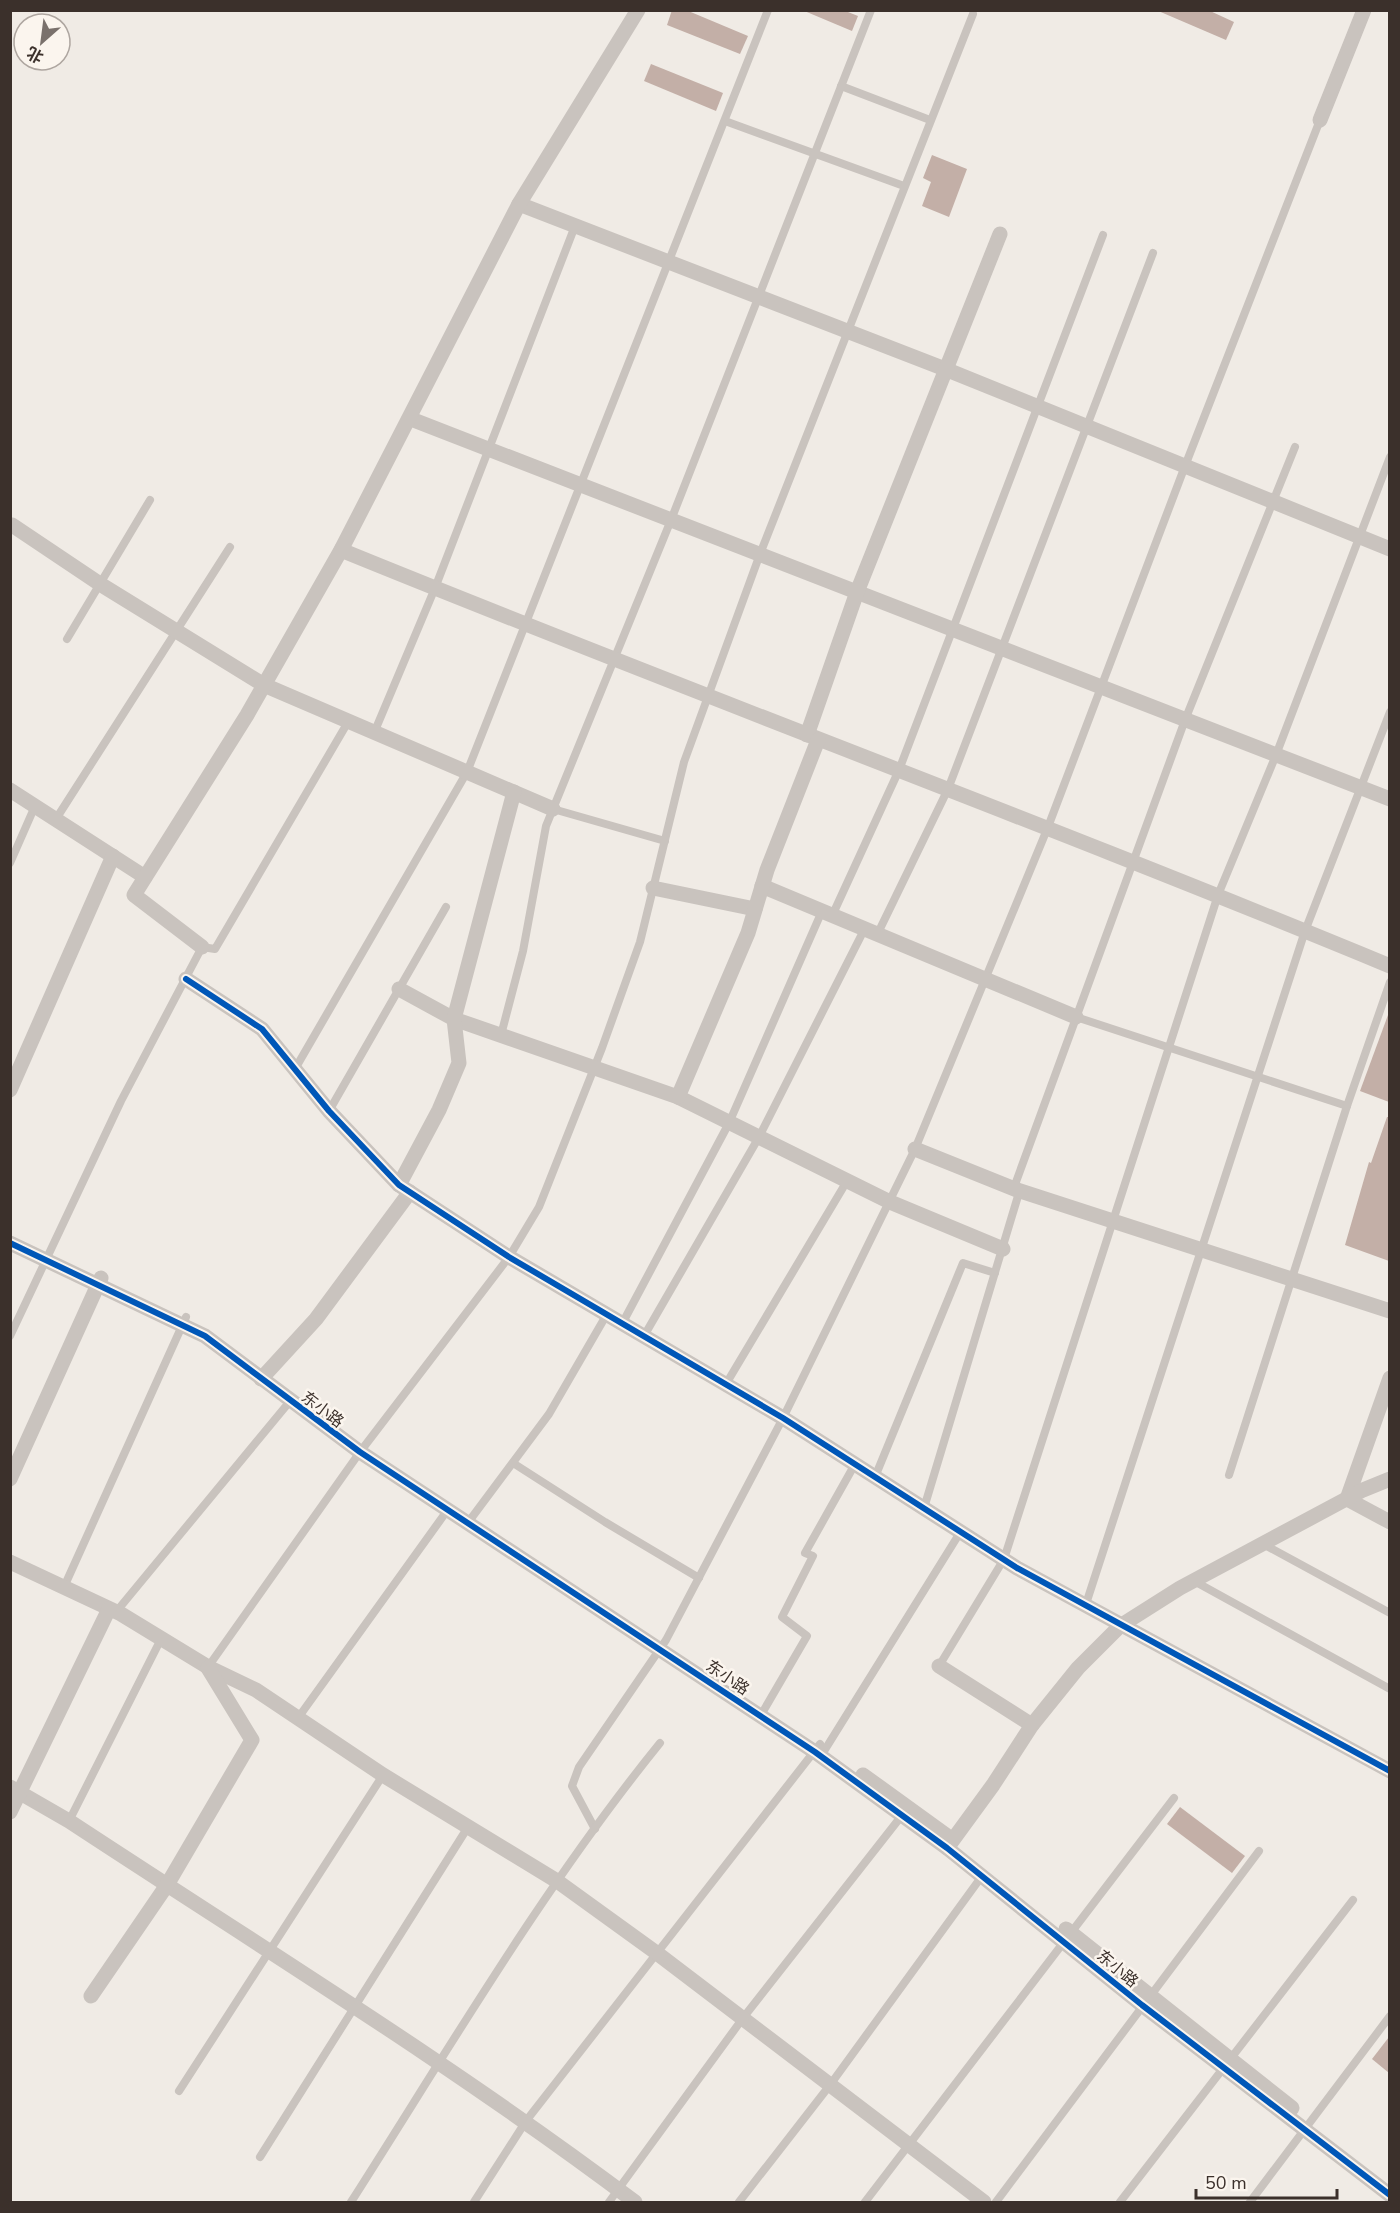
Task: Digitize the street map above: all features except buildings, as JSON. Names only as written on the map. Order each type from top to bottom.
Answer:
[{"type":"street","points":[[201,947],[134,895],[264,685],[341,550],[411,419],[519,204],[638,10]]},
{"type":"street","points":[[1320,120],[1364,10]]},
{"type":"street","points":[[519,204],[945,369],[1389,549]]},
{"type":"street","points":[[678,1097],[748,933],[813,737],[857,592],[1000,234]]},
{"type":"street","points":[[411,419],[1389,799]]},
{"type":"street","points":[[12,525],[100,584],[264,685],[553,809]]},
{"type":"street","points":[[341,550],[708,696],[1048,827],[1389,966]]},
{"type":"street","points":[[10,789],[145,877]]},
{"type":"street","points":[[263,1376],[316,1319],[405,1188],[459,1064],[454,1019],[514,792]]},
{"type":"street","points":[[10,1090],[113,856]]},
{"type":"street","points":[[762,886],[985,981],[1076,1017]]},
{"type":"street","points":[[653,888],[755,909]]},
{"type":"street","points":[[186,979],[262,1029],[329,1112],[405,1188],[510,1257],[783,1418],[1004,1559],[1120,1626],[1389,1771]]},
{"type":"street","points":[[399,989],[454,1019],[678,1097],[890,1202],[1002,1249]]},
{"type":"street","points":[[915,1149],[1017,1190],[1389,1311]]},
{"type":"street","name":"东小路","points":[[10,1235],[47,1256],[184,1321],[211,1331],[263,1376],[362,1450],[663,1644],[821,1750],[950,1844],[1308,2126],[1387,2192]]},
{"type":"street","name":"东小路","points":[[10,1243],[47,1256]]},
{"type":"street","points":[[10,1479],[100,1281]]},
{"type":"street","points":[[1347,1499],[1389,1378]]},
{"type":"street","points":[[950,1844],[993,1785],[1032,1725],[1078,1668],[1120,1626],[1193,1581],[1389,1479]]},
{"type":"street","points":[[1347,1499],[1389,1522]]},
{"type":"street","points":[[12,1567],[64,1587],[112,1610],[208,1667],[255,1690],[383,1775],[557,1881],[658,1954],[984,2202]]},
{"type":"street","points":[[10,1812],[15,1790],[112,1610]]},
{"type":"street","points":[[939,1666],[1032,1725]]},
{"type":"street","points":[[91,1996],[167,1885],[252,1740],[208,1667]]},
{"type":"street","points":[[15,1790],[69,1821],[439,2063],[526,2121],[635,2202]]},
{"type":"street","name":"东小路","points":[[950,1844],[982,1876],[1066,1936]]},
{"type":"lane","points":[[295,1070],[467,772],[768,10]]},
{"type":"lane","points":[[501,1035],[522,951],[546,826],[671,520],[871,10]]},
{"type":"lane","points":[[208,1667],[362,1450],[510,1257],[539,1207],[595,1067],[640,942],[684,762],[708,696],[760,554],[973,14]]},
{"type":"lane","points":[[842,86],[930,120]]},
{"type":"lane","points":[[595,1829],[572,1786],[579,1767],[663,1644],[699,1578],[783,1418],[915,1149],[1048,827],[1320,120]]},
{"type":"lane","points":[[725,121],[904,186]]},
{"type":"lane","points":[[374,733],[435,588],[575,226]]},
{"type":"lane","points":[[622,1324],[729,1123],[827,914],[899,770],[1103,235]]},
{"type":"lane","points":[[644,1336],[759,1137],[948,789],[1153,253]]},
{"type":"lane","points":[[924,1508],[1018,1196],[1016,1182],[1185,720],[1295,447]]},
{"type":"lane","points":[[939,1666],[1004,1559],[1218,895],[1276,755],[1389,457]]},
{"type":"lane","points":[[67,639],[150,500]]},
{"type":"lane","points":[[56,819],[230,547]]},
{"type":"lane","points":[[1085,1606],[1305,931],[1389,712]]},
{"type":"lane","points":[[10,1336],[120,1101],[201,947],[214,949],[348,722]]},
{"type":"lane","points":[[10,864],[35,806]]},
{"type":"lane","points":[[553,809],[665,841]]},
{"type":"lane","points":[[329,1112],[446,907]]},
{"type":"lane","points":[[1230,1475],[1347,1106],[1389,982]]},
{"type":"lane","points":[[1076,1017],[1347,1106]]},
{"type":"lane","points":[[726,1384],[847,1181]]},
{"type":"lane","points":[[875,1477],[963,1263],[995,1273]]},
{"type":"lane","points":[[470,1521],[549,1414],[607,1314]]},
{"type":"lane","points":[[64,1587],[184,1321]]},
{"type":"lane","points":[[112,1610],[292,1398]]},
{"type":"lane","points":[[513,1463],[605,1522],[699,1578]]},
{"type":"lane","points":[[763,1711],[807,1636],[782,1617],[813,1556],[805,1553],[855,1464]]},
{"type":"lane","points":[[298,1718],[449,1508]]},
{"type":"lane","points":[[474,2202],[526,2121],[821,1750],[961,1532]]},
{"type":"lane","points":[[1263,1544],[1389,1613]]},
{"type":"lane","points":[[1193,1581],[1389,1689]]},
{"type":"lane","points":[[69,1821],[161,1639]]},
{"type":"lane","points":[[351,2202],[557,1881],[619,1794],[660,1743]]},
{"type":"lane","points":[[179,2091],[383,1775]]},
{"type":"lane","points":[[865,2202],[1066,1936],[1174,1798]]},
{"type":"lane","points":[[609,2202],[743,2018],[904,1811]]},
{"type":"lane","points":[[260,2157],[468,1827]]},
{"type":"lane","points":[[996,2202],[1260,1851]]},
{"type":"lane","points":[[739,2202],[830,2085],[982,1876]]},
{"type":"lane","points":[[1120,2202],[1353,1900]]},
{"type":"lane","points":[[1250,2202],[1389,2016]]},
{"type":"cycle path","points":[[186,979],[262,1029],[329,1111],[399,1185],[509,1257],[783,1418],[1017,1568],[1390,1771]]},
{"type":"cycle path","points":[[10,1243],[205,1336],[360,1452],[815,1752],[947,1848],[1142,2005],[1390,2195]]}]
